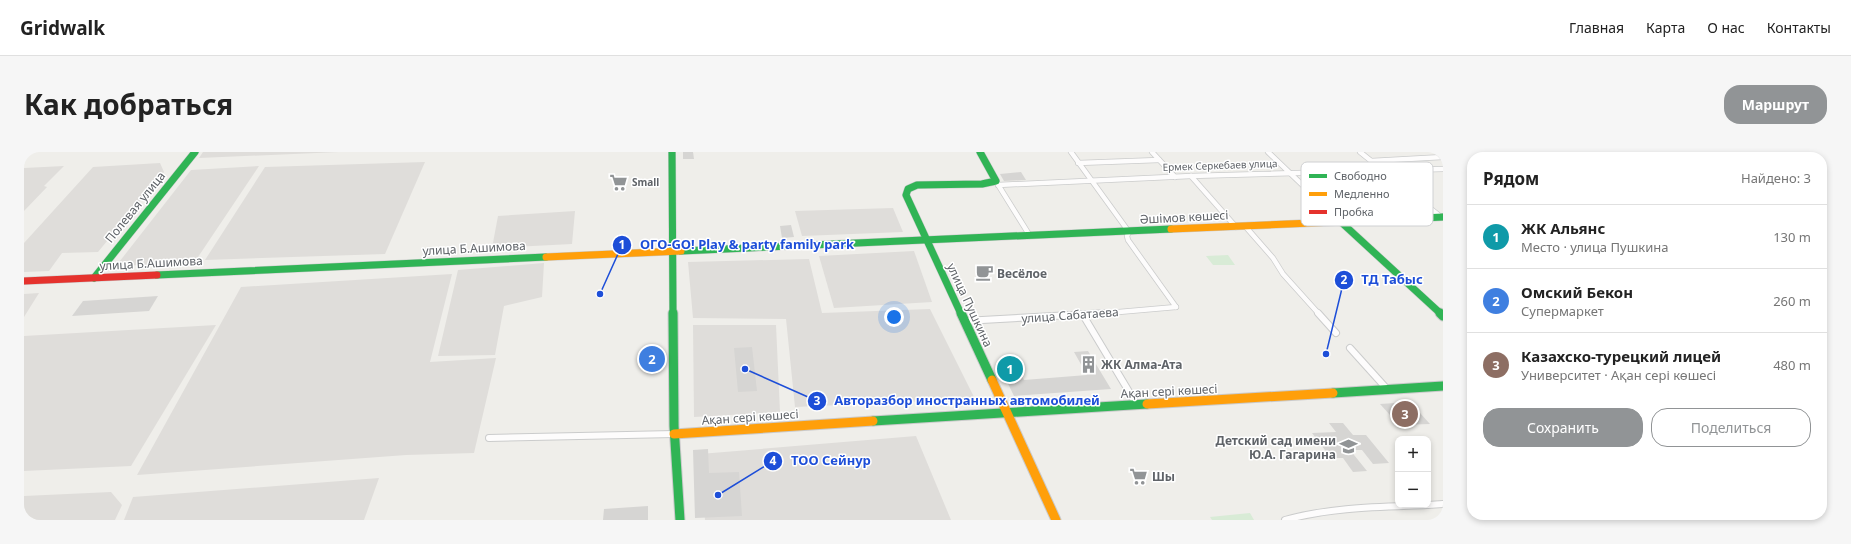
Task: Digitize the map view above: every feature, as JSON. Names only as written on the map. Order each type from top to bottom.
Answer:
[{"type":"street","name":"Полевая улица","points":[[94,278],[195,152]]},
{"type":"street","points":[[672,152],[674,434],[680,520]]},
{"type":"street","points":[[980,152],[997,183],[1030,236]]},
{"type":"street","points":[[1071,152],[1129,232]]},
{"type":"street","points":[[1152,152],[1175,177]]},
{"type":"street","points":[[1268,152],[1301,184]]},
{"type":"street","points":[[1360,152],[1371,161],[1443,157]]},
{"type":"street","points":[[1078,163],[1159,160]]},
{"type":"street","name":"Ермек Серкебаев улица","points":[[1433,170],[1443,169]]},
{"type":"street","name":"Ермек Серкебаев улица","points":[[908,188],[920,185],[1301,173]]},
{"type":"street","points":[[1191,176],[1236,227]]},
{"type":"street","name":"улица Пушкина","points":[[908,188],[906,195],[926,242],[1007,412],[1056,520]]},
{"type":"street","points":[[1433,210],[1442,217]]},
{"type":"street","name":"Әшімов көшесі","points":[[926,242],[1301,224]]},
{"type":"street","points":[[1245,226],[1273,258],[1283,274],[1336,333]]},
{"type":"street","points":[[1345,226],[1443,316]]},
{"type":"street","name":"улица Сабатаева","points":[[964,322],[1176,308],[1128,240],[1127,236],[1129,232]]},
{"type":"street","name":"улица Б.Ашимова","points":[[24,281],[926,242]]},
{"type":"street","points":[[1083,315],[1137,405]]},
{"type":"street","points":[[1350,348],[1387,389]]},
{"type":"street","name":"Ақан сері көшесі","points":[[489,438],[497,439],[618,434],[674,434],[1007,412],[1443,386]]},
{"type":"street","points":[[1431,505],[1443,504]]},
{"type":"street","points":[[1285,520],[1304,514],[1395,507]]},
{"type":"shaded area","points":[[203,152],[339,152],[199,158]]},
{"type":"shaded area","points":[[425,162],[385,254],[205,260],[265,167]]},
{"type":"shaded area","points":[[160,163],[164,172],[98,252],[62,253],[49,271],[24,272],[24,243],[93,167]]},
{"type":"shaded area","points":[[64,166],[44,186],[47,187],[24,211],[24,168]]},
{"type":"shaded area","points":[[259,166],[194,263],[116,266],[191,170]]},
{"type":"shaded area","points":[[893,208],[903,232],[802,236],[795,211]]},
{"type":"shaded area","points":[[575,211],[572,244],[492,248],[498,216]]},
{"type":"shaded area","points":[[914,251],[932,302],[834,308],[819,256]]},
{"type":"shaded area","points":[[809,259],[822,313],[930,309],[975,399],[795,407],[786,319],[693,318],[688,262]]},
{"type":"shaded area","points":[[544,263],[542,297],[504,306],[495,355],[438,356],[458,270]]},
{"type":"shaded area","points":[[452,274],[430,362],[496,358],[474,453],[406,455],[137,475],[241,287]]},
{"type":"shaded area","points":[[39,293],[24,317],[24,294]]},
{"type":"shaded area","points":[[216,325],[131,466],[24,471],[24,336]]},
{"type":"shaded area","points":[[693,325],[776,325],[780,412],[694,417]]},
{"type":"shaded area","points":[[916,436],[951,520],[705,520],[700,454]]},
{"type":"shaded area","points":[[379,478],[364,520],[124,520],[133,497]]},
{"type":"shaded area","points":[[111,492],[122,505],[115,520],[24,520],[24,496]]},
{"type":"green space","points":[[1228,255],[1235,265],[1213,265],[1206,256]]},
{"type":"green space","points":[[1250,513],[1254,520],[1212,520],[1210,517]]},
{"type":"building","points":[[683,152],[693,152],[694,159],[683,159]]},
{"type":"building","points":[[1021,172],[1026,180],[1004,181],[1000,174]]},
{"type":"building","points":[[791,225],[794,237],[782,238],[780,226]]},
{"type":"building","points":[[158,296],[149,311],[72,316],[83,301]]},
{"type":"building","points":[[752,347],[757,391],[738,392],[734,348]]},
{"type":"building","points":[[1088,351],[1111,389],[1014,396],[997,361],[1014,359],[1024,380],[1087,375],[1074,352]]},
{"type":"building","points":[[1410,402],[1430,424],[1399,425],[1380,404]]},
{"type":"building","name":"Детский сад имени Ю.А. Гагарина","points":[[1329,423],[1343,423],[1353,435],[1366,435],[1389,463],[1373,464],[1362,450],[1350,450],[1367,471],[1353,472],[1343,458],[1331,458],[1312,433],[1336,432]]},
{"type":"building","points":[[708,449],[709,473],[739,472],[742,516],[695,518],[693,450]]},
{"type":"building","points":[[648,506],[648,520],[603,520],[604,509]]},
{"type":"traffic: fast","points":[[94,278],[195,152]]},
{"type":"traffic: fast","points":[[672,152],[674,426],[680,520]]},
{"type":"traffic: fast","points":[[980,152],[996,181],[982,184],[917,185],[908,189],[906,195],[992,380]]},
{"type":"traffic: fast","points":[[1433,217],[1443,217]]},
{"type":"traffic: fast","points":[[1345,226],[1443,316]]},
{"type":"traffic: fast","points":[[681,251],[1171,229]]},
{"type":"traffic: fast","points":[[157,275],[546,257]]},
{"type":"traffic: fast","points":[[1333,393],[1443,386]]},
{"type":"traffic: fast","points":[[873,421],[1147,404]]},
{"type":"traffic: slow","points":[[1171,229],[1301,223]]},
{"type":"traffic: slow","points":[[546,257],[681,251]]},
{"type":"traffic: slow","points":[[992,380],[1056,520]]},
{"type":"traffic: slow","points":[[1147,404],[1333,393]]},
{"type":"traffic: slow","points":[[674,434],[873,421]]},
{"type":"traffic: jam","points":[[24,281],[157,275]]},
{"type":"place","name":"Small","points":[[619,182]]},
{"type":"place","name":"Весёлое","points":[[984,273]]},
{"type":"place","name":"ОГО-GO! Play & party family park","points":[[600,294]]},
{"type":"place","name":"ТД Табыс","points":[[1326,354]]},
{"type":"place","name":"Омский Бекон","points":[[652,359]]},
{"type":"place","name":"ЖК Алма-Ата","points":[[1088,364]]},
{"type":"place","name":"Авторазбор иностранных автомобилей","points":[[745,369]]},
{"type":"place","name":"ЖК Альянс","points":[[1010,369]]},
{"type":"place","name":"Казахско-турецкий лицей","points":[[1405,414]]},
{"type":"place","name":"Детский сад имени Ю.А. Гагарина","points":[[1349,447]]},
{"type":"place","name":"Шы","points":[[1139,476]]},
{"type":"place","name":"ТОО Сейнур","points":[[718,495]]}]
